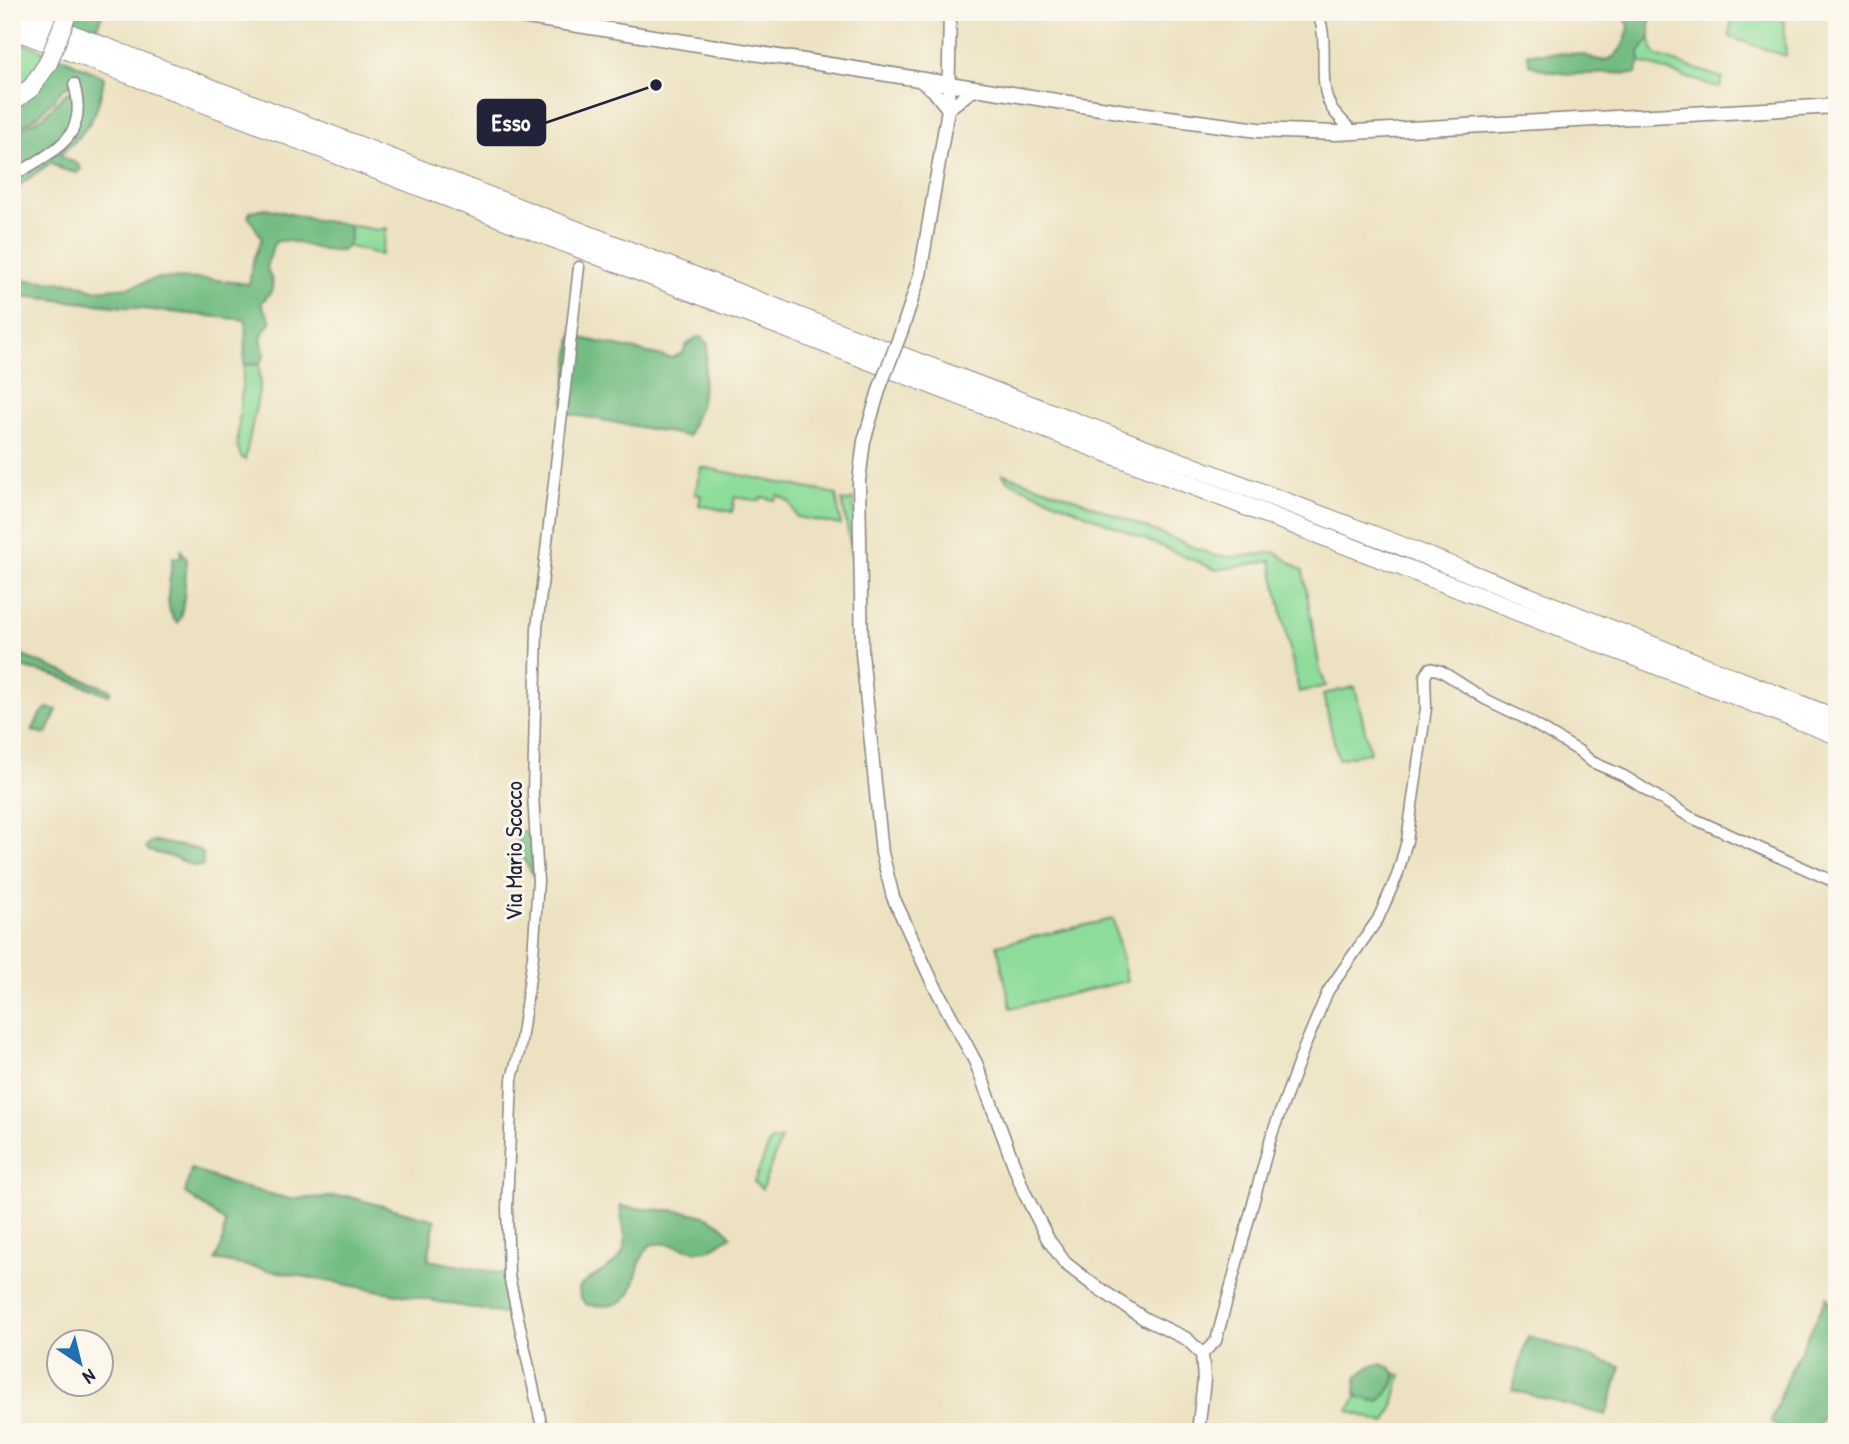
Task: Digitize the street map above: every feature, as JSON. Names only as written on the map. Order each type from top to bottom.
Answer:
[{"type":"highway","points":[[15,12],[854,338],[1394,542],[1837,719]]},
{"type":"highway","points":[[27,12],[76,35]]},
{"type":"highway","points":[[12,102],[32,87],[48,63],[68,12]]},
{"type":"highway","points":[[12,29],[1837,735]]},
{"type":"main road","points":[[496,12],[573,18],[949,84],[1258,130],[1336,133],[1837,106]]},
{"type":"street","points":[[950,12],[947,109],[920,275],[880,387],[864,441],[859,481],[862,653],[882,853],[893,897],[931,979],[976,1063],[1024,1192],[1048,1239],[1065,1263],[1092,1284],[1145,1319],[1187,1339],[1202,1354],[1204,1380],[1198,1432]]},
{"type":"street","points":[[1317,12],[1323,23],[1327,95],[1331,108],[1354,132]]},
{"type":"street","points":[[915,78],[933,90],[947,109]]},
{"type":"street","points":[[12,177],[55,149],[74,131],[79,117],[79,102],[74,84]]},
{"type":"street","points":[[947,109],[970,92],[983,89]]},
{"type":"street","name":"Via Mario Scocco","points":[[543,1432],[509,1276],[506,1208],[512,1079],[520,1048],[533,956],[538,881],[533,793],[537,628],[579,267]]},
{"type":"street","points":[[1202,1354],[1216,1341],[1271,1137],[1304,1048],[1328,991],[1378,919],[1396,876],[1407,841],[1426,708],[1425,676],[1430,668],[1441,671],[1522,717],[1579,751],[1592,762],[1624,776],[1690,817],[1837,883]]},
{"type":"green space","points":[[75,12],[103,12],[97,27],[71,22]]},
{"type":"green space","points":[[1620,12],[1650,12],[1650,38],[1639,52],[1640,62],[1636,74],[1568,74],[1529,64],[1528,53],[1579,54],[1607,60],[1617,53],[1626,37],[1629,25]]},
{"type":"green space","points":[[1732,12],[1763,12],[1783,17],[1786,56],[1730,37]]},
{"type":"green space","points":[[1650,38],[1652,49],[1657,56],[1723,78],[1719,88],[1640,62],[1639,52]]},
{"type":"green space","points":[[12,39],[44,51],[41,60],[12,100]]},
{"type":"green space","points":[[58,56],[104,77],[99,102],[91,121],[60,155],[79,165],[81,169],[77,173],[51,162],[12,191],[12,135],[44,116],[65,94],[79,88],[81,84],[79,81],[68,86],[38,116],[12,131],[12,110]]},
{"type":"green space","points":[[266,208],[349,225],[349,241],[344,249],[333,251],[292,242],[281,241],[273,245],[267,265],[272,287],[261,304],[271,321],[262,336],[264,356],[259,364],[244,365],[246,320],[12,295],[12,279],[76,283],[94,290],[130,287],[158,278],[209,279],[249,284],[254,257],[262,238],[248,216],[251,211]]},
{"type":"green space","points":[[349,225],[377,230],[387,228],[381,255],[347,246],[350,239]]},
{"type":"green space","points":[[572,336],[671,358],[683,353],[686,345],[697,337],[703,338],[708,344],[701,402],[688,436],[563,413]]},
{"type":"green space","points":[[259,364],[260,386],[245,460],[241,457],[237,445],[244,365]]},
{"type":"green space","points":[[701,467],[836,494],[841,525],[797,517],[789,501],[778,495],[775,500],[761,497],[759,501],[735,497],[732,512],[699,505],[701,495],[695,494]]},
{"type":"green space","points":[[1003,474],[1074,498],[1215,556],[1239,557],[1275,552],[1303,571],[1320,670],[1326,686],[1299,692],[1271,561],[1216,570],[1006,480]]},
{"type":"green space","points":[[853,499],[858,565],[853,559],[842,500],[847,502]]},
{"type":"green space","points":[[181,550],[187,559],[181,617],[177,623],[169,609],[168,592],[173,557],[180,558]]},
{"type":"green space","points":[[12,652],[111,690],[109,695],[54,675],[12,665]]},
{"type":"green space","points":[[1355,687],[1370,752],[1338,759],[1323,694]]},
{"type":"green space","points":[[47,708],[57,710],[47,734],[32,731],[40,714]]},
{"type":"green space","points":[[516,831],[531,832],[534,876],[519,852]]},
{"type":"green space","points":[[153,841],[197,849],[203,854],[203,866],[193,866],[149,851],[146,848]]},
{"type":"green space","points":[[1113,919],[1127,981],[1011,1008],[997,945]]},
{"type":"green space","points":[[781,1139],[762,1189],[754,1182],[770,1142]]},
{"type":"green space","points":[[191,1169],[231,1184],[290,1199],[346,1196],[435,1220],[428,1260],[505,1274],[514,1316],[215,1260],[222,1245],[225,1222],[185,1193]]},
{"type":"green space","points":[[621,1206],[696,1214],[721,1225],[731,1236],[705,1251],[670,1244],[650,1245],[627,1296],[619,1303],[606,1306],[587,1305],[580,1297],[579,1287],[616,1262],[624,1248]]},
{"type":"green space","points":[[1827,1297],[1837,1314],[1837,1390],[1815,1432],[1785,1432],[1771,1422],[1786,1380]]},
{"type":"green space","points":[[1528,1336],[1621,1367],[1606,1415],[1512,1390]]},
{"type":"green space","points":[[1379,1364],[1393,1370],[1395,1380],[1392,1386],[1378,1402],[1358,1397],[1355,1391],[1357,1376],[1369,1367]]},
{"type":"green space","points":[[1393,1372],[1401,1375],[1391,1413],[1385,1423],[1348,1411],[1356,1398],[1355,1391],[1359,1397],[1396,1378]]},
{"type":"place","name":"Esso","points":[[656,85]]}]
